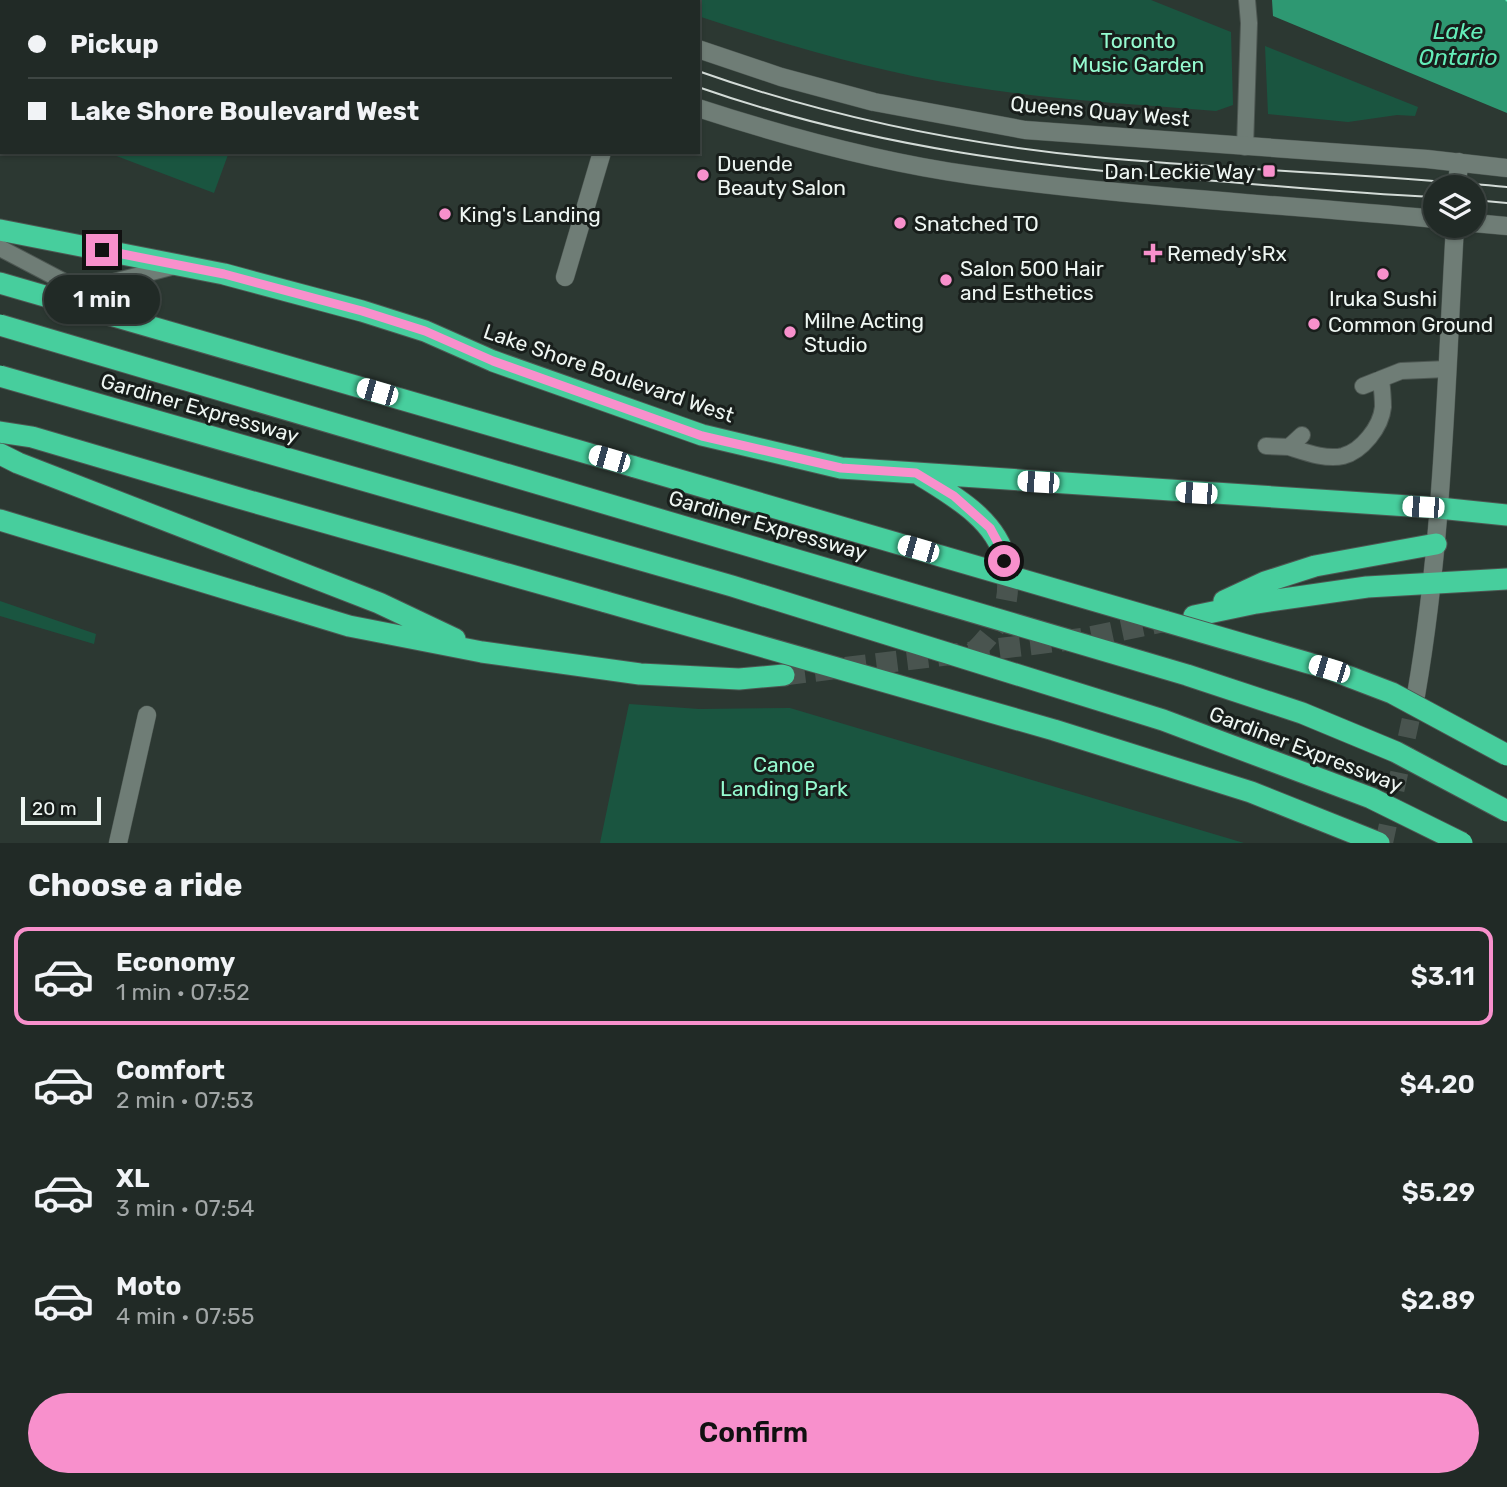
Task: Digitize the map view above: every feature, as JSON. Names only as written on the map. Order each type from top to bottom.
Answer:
[{"type":"highway","name":"Lake Shore Boulevard West","points":[[0,230],[224,274],[324,301],[413,327],[493,361],[702,436],[841,468],[1439,508],[1507,515]]},
{"type":"highway","points":[[0,283],[1329,669],[1392,693],[1507,755]]},
{"type":"highway","name":"Gardiner Expressway","points":[[0,325],[1187,675],[1302,713],[1396,752],[1507,811]]},
{"type":"highway","name":"Gardiner Expressway","points":[[0,376],[732,586],[1163,720],[1371,798],[1462,843]]},
{"type":"highway","points":[[0,432],[32,437],[1054,730],[1251,792],[1379,843]]},
{"type":"highway","points":[[0,454],[379,603],[482,652]]},
{"type":"highway","points":[[916,473],[954,496],[990,528],[1003,552],[1004,561]]},
{"type":"highway","points":[[0,520],[349,626],[482,652],[640,674],[739,679],[784,675]]},
{"type":"highway","points":[[1436,544],[1315,566],[1265,582],[1194,616],[1256,603],[1367,587],[1507,579]]},
{"type":"street","name":"Queens Quay West","points":[[700,50],[781,78],[874,102],[1037,131],[1458,162],[1507,168]]},
{"type":"street","points":[[700,109],[781,135],[872,157],[969,175],[1073,188],[1423,218]]},
{"type":"street","points":[[565,276],[601,154]]},
{"type":"street","points":[[1457,175],[1458,162]]},
{"type":"street","points":[[1486,224],[1507,226]]},
{"type":"street","points":[[1416,695],[1436,544],[1454,238]]},
{"type":"street","points":[[118,843],[147,715]]},
{"type":"lane","points":[[1245,147],[1249,23],[1247,0]]},
{"type":"lane","points":[[0,248],[145,325]]},
{"type":"lane","points":[[51,298],[178,265]]},
{"type":"lane","points":[[1363,386],[1401,371],[1447,369]]},
{"type":"lane","points":[[1266,446],[1341,456],[1355,451],[1375,429],[1383,410],[1381,379]]},
{"type":"lane","points":[[1289,447],[1302,435]]},
{"type":"green space","name":"Toronto Music Garden","points":[[700,0],[1151,0],[1231,32],[1233,105],[1216,111],[997,91],[898,73],[700,17]]},
{"type":"green space","points":[[1265,46],[1418,107],[1415,116],[1397,115],[1348,122],[1268,114]]},
{"type":"green space","points":[[111,154],[228,154],[214,193]]},
{"type":"green space","points":[[0,601],[96,634],[94,644],[0,616]]},
{"type":"green space","name":"Canoe Landing Park","points":[[629,704],[699,709],[790,708],[1244,843],[600,843]]},
{"type":"water","name":"Lake Ontario","points":[[1272,0],[1507,0],[1507,113],[1273,16]]},
{"type":"tunnel","points":[[974,652],[992,631],[1003,611],[1008,588],[1005,560]]},
{"type":"tunnel","points":[[784,675],[1085,638],[1171,620]]},
{"type":"tunnel","points":[[1384,843],[1416,695]]},
{"type":"tram line","points":[[700,72],[844,115],[994,144],[1095,157],[1507,187]]},
{"type":"tram line","points":[[700,88],[764,108],[895,141],[1026,162],[1332,191],[1423,196]]},
{"type":"tram line","points":[[1486,201],[1507,203]]},
{"type":"place","name":"Dan Leckie Way","points":[[1269,171]]},
{"type":"place","name":"Duende Beauty Salon","points":[[703,175]]},
{"type":"place","name":"King's Landing","points":[[445,214]]},
{"type":"place","name":"Snatched TO","points":[[900,223]]},
{"type":"place","name":"Remedy'sRx","points":[[1153,253]]},
{"type":"place","name":"Iruka Sushi","points":[[1383,274]]},
{"type":"place","name":"Salon 500 Hair and Esthetics","points":[[946,280]]},
{"type":"place","name":"Common Ground","points":[[1314,324]]},
{"type":"place","name":"Milne Acting Studio","points":[[790,332]]},
{"type":"route","points":[[102,250],[224,274],[362,311],[425,331],[493,361],[702,436],[841,468],[916,473],[954,496],[990,528],[1003,552],[1004,561]]}]
